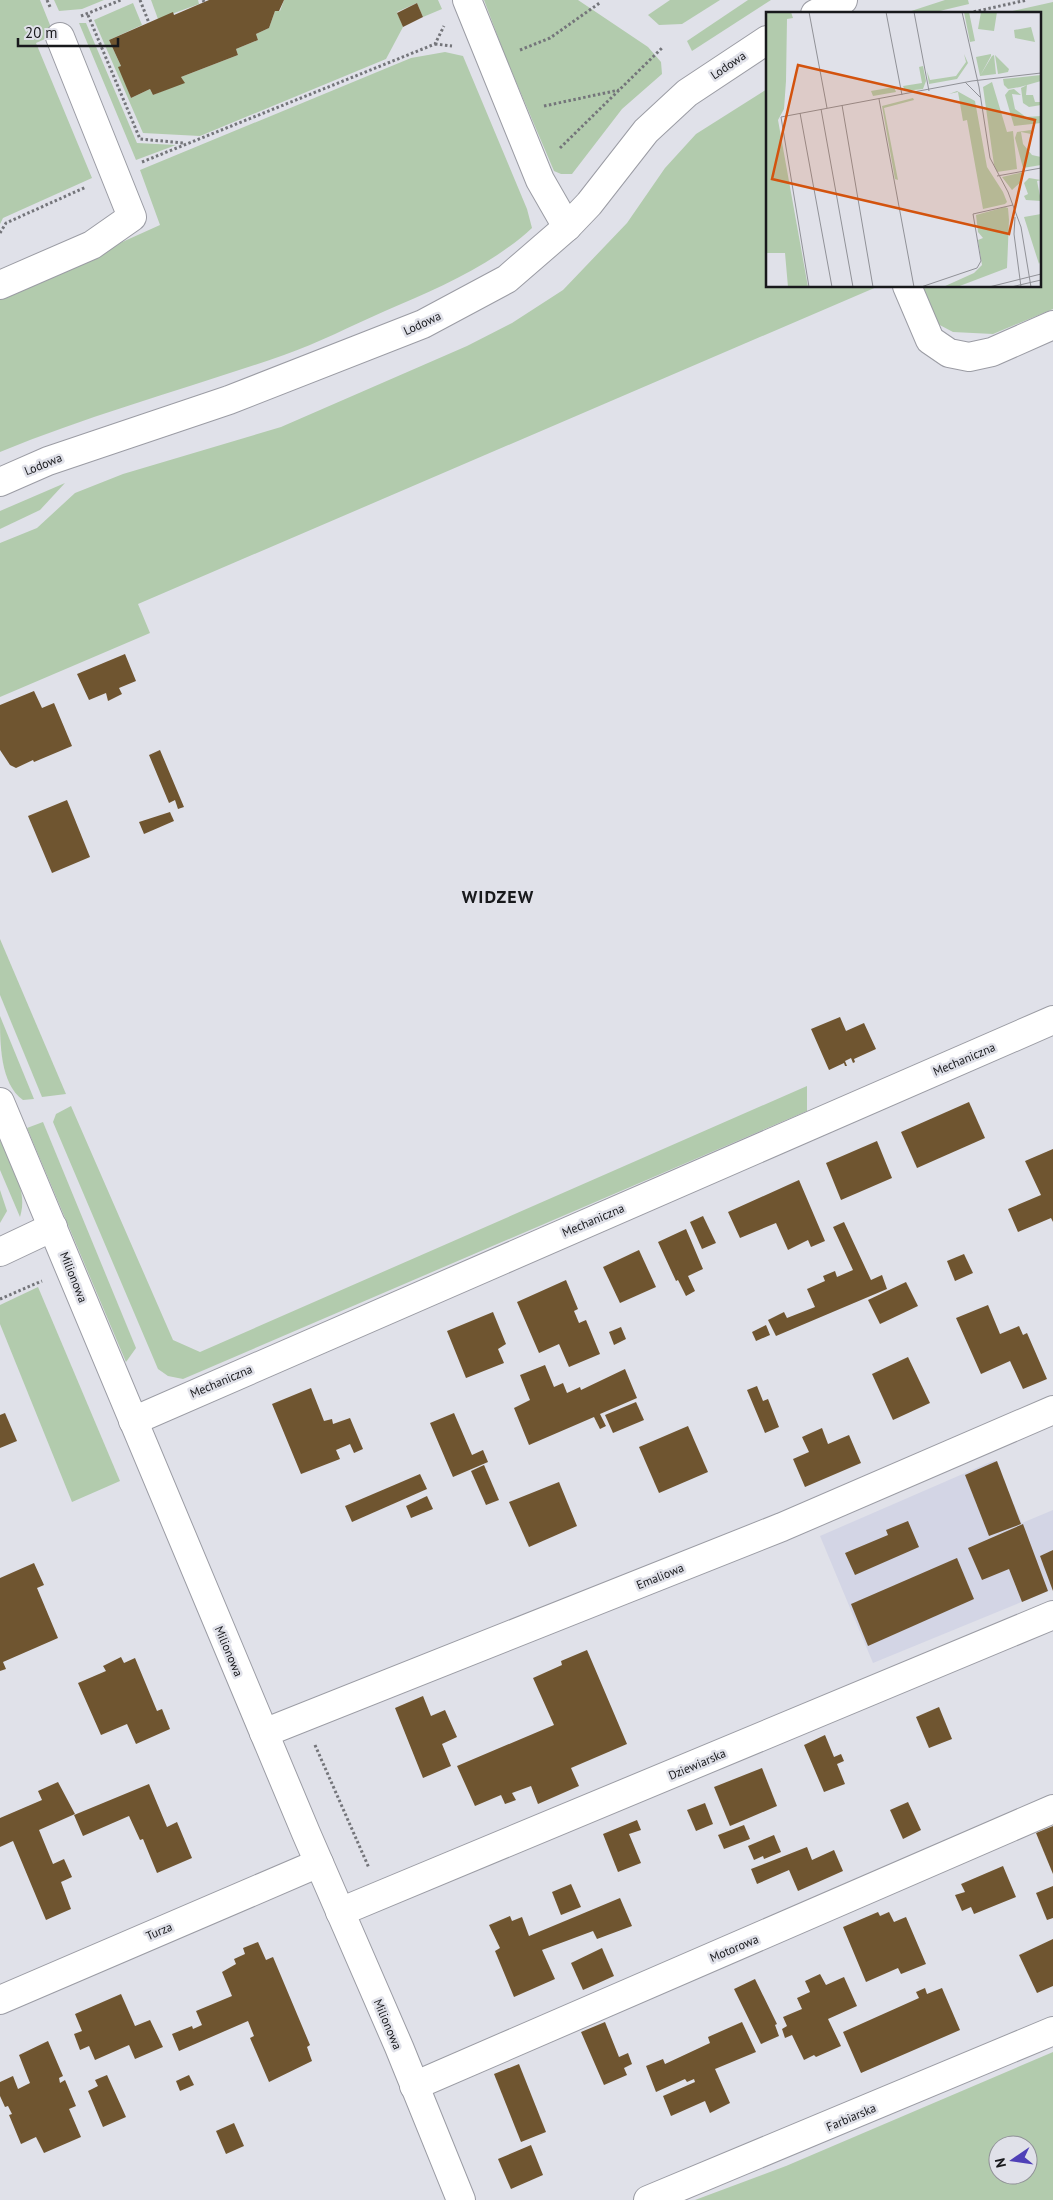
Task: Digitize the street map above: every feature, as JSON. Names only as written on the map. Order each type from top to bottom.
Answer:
[{"type":"street","points":[[467,0],[536,172],[567,226]]},
{"type":"street","points":[[819,12],[843,0]]},
{"type":"street","points":[[0,285],[92,245],[132,217],[60,38]]},
{"type":"street","name":"Lodowa","points":[[0,482],[48,461],[229,400],[423,324],[507,279],[589,204],[646,132],[687,93],[766,41]]},
{"type":"street","points":[[908,288],[930,340],[949,353],[968,357],[992,352],[1053,325]]},
{"type":"street","name":"Mechaniczna","points":[[133,1421],[1053,1020]]},
{"type":"street","name":"Milionowa","points":[[0,1102],[414,2086],[460,2200]]},
{"type":"street","points":[[0,1252],[53,1228]]},
{"type":"street","name":"Emaliowa","points":[[264,1733],[782,1527],[1053,1410]]},
{"type":"street","name":"Dziewiarska","points":[[340,1912],[381,1897],[1053,1615]]},
{"type":"street","name":"Motorowa","points":[[414,2086],[1053,1809]]},
{"type":"street","name":"Turza","points":[[0,2000],[319,1862]]},
{"type":"street","name":"Farbiarska","points":[[648,2200],[1053,2031]]},
{"type":"path","points":[[140,0],[149,22]]},
{"type":"path","points":[[973,12],[1027,0]]},
{"type":"path","points":[[492,62],[550,38],[601,2]]},
{"type":"path","points":[[88,14],[140,138],[186,143]]},
{"type":"path","points":[[0,232],[6,223],[186,143],[222,132],[435,44],[448,19]]},
{"type":"path","points":[[536,172],[664,47]]},
{"type":"path","points":[[510,108],[543,106],[620,90]]},
{"type":"path","points":[[0,1299],[42,1281]]},
{"type":"path","points":[[303,1717],[381,1897]]},
{"type":"shaded area","points":[[995,1460],[1022,1523],[1053,1510],[1053,1589],[873,1663],[820,1536]]},
{"type":"green space","points":[[0,0],[40,0],[54,35],[36,43],[92,178],[3,218],[0,224]]},
{"type":"green space","points":[[54,0],[104,0],[82,9],[59,11]]},
{"type":"green space","points":[[151,0],[198,0],[199,4],[158,19]]},
{"type":"green space","points":[[284,0],[438,0],[442,9],[423,17],[417,3],[397,12],[403,27],[386,59],[200,136],[143,133],[94,20],[133,3],[142,25],[109,40],[121,66],[119,67],[131,98],[150,89],[153,95],[184,82],[181,77],[238,55],[236,49],[258,40],[256,34],[269,28],[275,11],[280,11]]},
{"type":"green space","points":[[484,0],[578,0],[648,47],[661,62],[662,74],[622,109],[572,174],[561,174],[554,171],[505,56]]},
{"type":"green space","points":[[670,0],[720,0],[682,24],[659,25],[648,15]]},
{"type":"green space","points":[[748,0],[771,0],[692,51],[687,41]]},
{"type":"green space","points":[[945,0],[968,0],[969,4],[935,12],[908,12]]},
{"type":"green space","points":[[1053,2],[1053,309],[993,334],[953,332],[934,322],[920,288],[1040,288],[1040,12],[1008,12]]},
{"type":"green space","points":[[79,23],[86,23],[137,143],[176,145],[136,160]]},
{"type":"green space","points":[[445,52],[463,56],[527,209],[532,228],[499,254],[462,276],[309,345],[284,355],[70,425],[0,452],[0,297],[160,225],[140,170],[411,58]]},
{"type":"green space","points":[[766,90],[766,288],[874,288],[138,604],[150,633],[0,697],[0,543],[37,528],[75,493],[123,474],[281,427],[467,346],[512,323],[563,290],[627,223],[665,168],[696,134]]},
{"type":"green space","points":[[65,483],[40,510],[0,529],[0,511]]},
{"type":"green space","points":[[0,939],[66,1094],[42,1097],[0,995]]},
{"type":"green space","points":[[0,1016],[34,1099],[23,1100],[15,1093],[10,1084],[1,1050]]},
{"type":"green space","points":[[807,1086],[807,1111],[183,1379],[168,1376],[158,1369],[53,1122],[56,1114],[71,1106],[173,1340],[200,1352]]},
{"type":"green space","points":[[43,1122],[136,1348],[126,1362],[27,1128]]},
{"type":"green space","points":[[0,1140],[20,1187],[22,1207],[20,1217],[0,1170]]},
{"type":"green space","points":[[0,1190],[7,1211],[0,1223]]},
{"type":"green space","points":[[38,1287],[120,1481],[72,1502],[0,1324],[0,1305]]},
{"type":"green space","points":[[1053,2052],[1053,2200],[695,2200],[786,2166]]},
{"type":"building","points":[[209,0],[284,0],[279,11],[275,11],[269,28],[256,34],[258,40],[236,49],[238,55],[181,77],[185,83],[153,95],[150,89],[131,98],[118,67],[121,66],[109,40],[173,12],[174,15]]},
{"type":"building","points":[[417,3],[423,17],[403,27],[397,13]]},
{"type":"building","points":[[125,654],[136,681],[119,688],[122,694],[108,701],[106,693],[89,700],[77,674]]},
{"type":"building","points":[[34,691],[42,708],[54,703],[72,746],[16,768],[10,765],[0,750],[0,705]]},
{"type":"building","points":[[160,750],[184,807],[178,809],[175,800],[169,803],[149,755]]},
{"type":"building","points":[[67,800],[90,857],[52,873],[28,816]]},
{"type":"building","points":[[170,812],[174,821],[144,834],[139,822]]},
{"type":"building","points":[[840,1017],[846,1031],[864,1023],[876,1049],[854,1059],[855,1062],[853,1063],[851,1058],[845,1061],[847,1066],[844,1063],[829,1070],[811,1029]]},
{"type":"building","points":[[969,1102],[985,1138],[917,1168],[901,1132]]},
{"type":"building","points":[[877,1141],[892,1178],[841,1200],[826,1163]]},
{"type":"building","points":[[1053,1149],[1053,1222],[1051,1218],[1018,1232],[1008,1209],[1041,1195],[1025,1161]]},
{"type":"building","points":[[799,1180],[825,1241],[811,1247],[808,1240],[788,1250],[776,1223],[740,1238],[728,1212]]},
{"type":"building","points":[[703,1216],[716,1243],[702,1249],[690,1222]]},
{"type":"building","points":[[844,1222],[871,1280],[882,1275],[887,1289],[776,1336],[768,1320],[784,1312],[787,1318],[815,1307],[807,1289],[825,1281],[823,1276],[835,1271],[837,1277],[853,1270],[833,1227]]},
{"type":"building","points":[[686,1229],[703,1269],[688,1276],[695,1291],[686,1296],[678,1280],[676,1281],[658,1242]]},
{"type":"building","points":[[639,1250],[656,1287],[620,1303],[603,1267]]},
{"type":"building","points":[[964,1254],[973,1273],[955,1281],[947,1261]]},
{"type":"building","points":[[566,1280],[578,1309],[574,1311],[579,1323],[586,1320],[600,1354],[569,1367],[559,1344],[539,1353],[517,1302]]},
{"type":"building","points":[[906,1282],[918,1306],[880,1324],[868,1300]]},
{"type":"building","points":[[988,1305],[1000,1334],[1019,1326],[1023,1335],[1027,1333],[1047,1379],[1023,1389],[1010,1361],[981,1374],[956,1318]]},
{"type":"building","points":[[493,1312],[506,1344],[498,1349],[504,1363],[466,1378],[447,1331]]},
{"type":"building","points":[[766,1325],[770,1335],[756,1341],[752,1332]]},
{"type":"building","points":[[621,1327],[626,1339],[614,1345],[609,1332]]},
{"type":"building","points":[[908,1357],[930,1403],[893,1420],[872,1374]]},
{"type":"building","points":[[545,1365],[554,1387],[563,1383],[567,1393],[580,1387],[581,1390],[625,1369],[637,1398],[600,1414],[606,1426],[600,1429],[594,1417],[529,1445],[514,1408],[530,1400],[520,1375]]},
{"type":"building","points":[[757,1386],[763,1401],[768,1399],[779,1427],[765,1433],[747,1390]]},
{"type":"building","points":[[311,1388],[324,1421],[332,1419],[333,1424],[350,1418],[363,1449],[354,1453],[350,1444],[336,1450],[340,1459],[301,1474],[272,1404]]},
{"type":"building","points":[[636,1402],[644,1420],[613,1433],[605,1415]]},
{"type":"building","points":[[5,1413],[17,1441],[0,1448],[0,1415]]},
{"type":"building","points":[[454,1413],[472,1455],[483,1450],[488,1462],[453,1477],[430,1423]]},
{"type":"building","points":[[688,1426],[708,1472],[659,1493],[639,1447]]},
{"type":"building","points":[[822,1428],[828,1444],[849,1435],[861,1463],[805,1487],[793,1459],[809,1452],[802,1437]]},
{"type":"building","points":[[997,1461],[1021,1524],[989,1536],[965,1475]]},
{"type":"building","points":[[484,1465],[499,1500],[486,1505],[471,1471]]},
{"type":"building","points":[[420,1474],[427,1489],[352,1522],[345,1506]]},
{"type":"building","points":[[559,1482],[577,1526],[529,1547],[509,1502]]},
{"type":"building","points":[[427,1496],[433,1509],[411,1518],[406,1506]]},
{"type":"building","points":[[908,1521],[919,1547],[855,1575],[845,1553],[888,1535],[886,1530]]},
{"type":"building","points":[[1023,1524],[1048,1591],[1022,1602],[1009,1569],[982,1580],[968,1548]]},
{"type":"building","points":[[1053,1550],[1053,1591],[1040,1556]]},
{"type":"building","points":[[957,1558],[974,1599],[868,1646],[851,1604]]},
{"type":"building","points":[[34,1563],[44,1585],[37,1588],[58,1638],[3,1662],[6,1669],[0,1671],[0,1578]]},
{"type":"building","points":[[587,1650],[627,1744],[571,1768],[579,1786],[538,1804],[531,1786],[512,1793],[516,1800],[505,1804],[501,1795],[475,1806],[457,1766],[554,1725],[533,1678],[562,1665],[561,1661]]},
{"type":"building","points":[[121,1657],[124,1663],[135,1658],[157,1711],[162,1709],[170,1729],[136,1744],[127,1724],[101,1735],[78,1683],[106,1671],[103,1666]]},
{"type":"building","points":[[423,1696],[431,1716],[445,1710],[457,1737],[442,1744],[451,1766],[423,1778],[395,1708]]},
{"type":"building","points":[[939,1707],[952,1739],[929,1748],[916,1717]]},
{"type":"building","points":[[825,1735],[834,1757],[841,1754],[844,1761],[837,1764],[845,1784],[824,1792],[804,1745]]},
{"type":"building","points":[[762,1768],[777,1806],[730,1826],[714,1787]]},
{"type":"building","points":[[58,1782],[75,1814],[39,1830],[53,1864],[64,1859],[72,1877],[61,1882],[71,1909],[46,1920],[13,1841],[0,1847],[0,1818],[42,1800],[38,1791]]},
{"type":"building","points":[[149,1784],[167,1827],[177,1822],[192,1858],[157,1873],[143,1839],[140,1840],[129,1816],[83,1836],[74,1815]]},
{"type":"building","points":[[908,1802],[921,1830],[903,1839],[890,1810]]},
{"type":"building","points":[[705,1803],[713,1824],[696,1831],[687,1810]]},
{"type":"building","points":[[637,1820],[641,1830],[629,1834],[641,1863],[618,1872],[603,1834]]},
{"type":"building","points":[[744,1825],[750,1839],[724,1849],[718,1835]]},
{"type":"building","points":[[1053,1826],[1053,1874],[1036,1833]]},
{"type":"building","points":[[774,1835],[781,1852],[764,1859],[763,1856],[754,1860],[748,1846]]},
{"type":"building","points":[[807,1847],[812,1860],[834,1850],[843,1871],[798,1891],[789,1870],[757,1884],[751,1869]]},
{"type":"building","points":[[1003,1866],[1016,1897],[974,1914],[971,1907],[962,1911],[955,1895],[965,1892],[961,1884]]},
{"type":"building","points":[[571,1884],[581,1907],[561,1915],[552,1892]]},
{"type":"building","points":[[1053,1886],[1053,1918],[1047,1920],[1036,1893]]},
{"type":"building","points":[[620,1898],[632,1926],[597,1939],[593,1931],[542,1950],[555,1979],[514,1997],[495,1951],[500,1948],[489,1925],[510,1916],[512,1921],[522,1917],[529,1936]]},
{"type":"building","points":[[878,1912],[880,1916],[889,1912],[894,1922],[906,1917],[926,1964],[901,1974],[898,1968],[866,1982],[843,1927]]},
{"type":"building","points":[[1053,1939],[1053,1986],[1037,1993],[1019,1955]]},
{"type":"building","points":[[258,1942],[266,1960],[273,1957],[310,2045],[307,2047],[312,2061],[269,2082],[250,2038],[254,2036],[248,2021],[179,2051],[172,2034],[192,2026],[193,2029],[202,2025],[196,2011],[232,1996],[222,1972],[236,1964],[234,1959],[245,1954],[243,1948]]},
{"type":"building","points":[[602,1948],[614,1976],[583,1990],[571,1963]]},
{"type":"building","points":[[820,1974],[826,1985],[844,1977],[857,2006],[828,2019],[841,2046],[804,2060],[792,2035],[785,2038],[782,2029],[787,2026],[783,2017],[802,2009],[797,1998],[810,1992],[805,1981]]},
{"type":"building","points":[[755,1979],[777,2024],[775,2025],[779,2036],[761,2044],[734,1989]]},
{"type":"building","points":[[925,1988],[927,1994],[942,1988],[960,2030],[861,2073],[843,2032],[919,1998],[916,1992]]},
{"type":"building","points":[[121,1994],[135,2026],[150,2020],[163,2047],[135,2059],[129,2045],[95,2060],[89,2046],[80,2050],[74,2034],[82,2031],[75,2014]]},
{"type":"building","points":[[605,2022],[619,2057],[628,2053],[632,2064],[624,2068],[627,2075],[604,2085],[581,2032]]},
{"type":"building","points":[[742,2022],[756,2052],[715,2069],[730,2103],[710,2113],[705,2101],[671,2116],[663,2096],[695,2082],[694,2079],[687,2082],[685,2079],[656,2092],[646,2066],[663,2059],[665,2064],[710,2043],[708,2037]]},
{"type":"building","points":[[48,2041],[63,2076],[59,2078],[60,2083],[65,2080],[76,2106],[69,2109],[81,2137],[44,2153],[36,2137],[21,2144],[9,2115],[12,2114],[8,2106],[5,2107],[0,2096],[0,2082],[13,2076],[18,2089],[30,2083],[19,2055]]},
{"type":"building","points":[[519,2064],[546,2132],[521,2142],[494,2074]]},
{"type":"building","points":[[107,2075],[126,2117],[103,2127],[88,2091],[98,2086],[95,2080]]},
{"type":"building","points":[[189,2075],[194,2085],[180,2091],[176,2081]]},
{"type":"building","points":[[234,2123],[244,2146],[226,2154],[216,2131]]},
{"type":"building","points":[[531,2145],[543,2175],[511,2189],[498,2159]]},
{"type":"district","name":"WIDZEW","points":[[498,896]]}]
